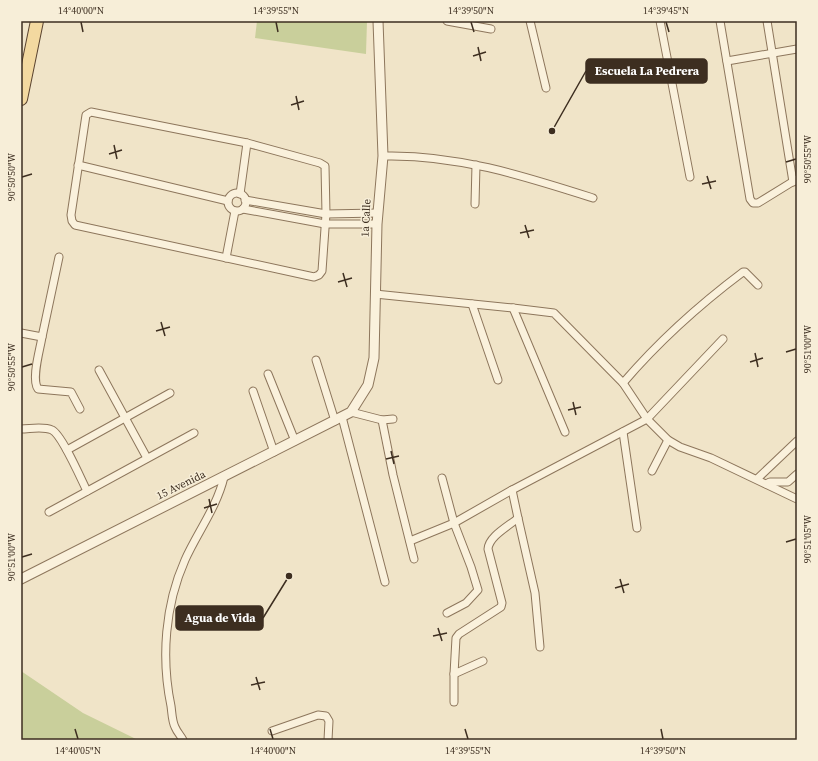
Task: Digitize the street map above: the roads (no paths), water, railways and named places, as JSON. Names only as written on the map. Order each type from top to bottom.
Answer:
[{"type":"main road","points":[[21,100],[37,21]]},
{"type":"street","name":"1a Calle","points":[[351,412],[368,385],[374,358],[377,224],[383,156],[378,21]]},
{"type":"street","points":[[447,21],[491,29]]},
{"type":"street","points":[[530,21],[546,88]]},
{"type":"street","points":[[660,21],[690,177]]},
{"type":"street","points":[[720,21],[750,199],[752,203],[758,203],[795,180],[767,21]]},
{"type":"street","points":[[727,61],[797,48]]},
{"type":"street","points":[[90,112],[247,143],[325,166],[326,214],[322,271],[320,275],[314,277],[226,258],[75,225],[72,221],[78,165],[86,115],[90,112]]},
{"type":"street","points":[[240,194],[247,143]]},
{"type":"street","points":[[383,156],[405,156],[456,161],[518,174],[593,198]]},
{"type":"street","points":[[78,165],[228,201]]},
{"type":"street","points":[[475,204],[476,165]]},
{"type":"street","points":[[228,201],[234,194],[240,194],[246,200],[326,214],[378,212]]},
{"type":"street","points":[[243,209],[246,200]]},
{"type":"street","points":[[228,201],[229,206],[235,211]]},
{"type":"street","points":[[235,211],[243,209],[325,224],[377,224]]},
{"type":"street","points":[[226,258],[235,211]]},
{"type":"street","points":[[59,257],[42,337],[35,377],[35,386],[38,389],[71,392],[80,409]]},
{"type":"street","points":[[623,383],[650,351],[678,324],[743,272],[745,272],[758,285]]},
{"type":"street","points":[[375,294],[549,312],[557,315],[623,383],[647,419],[668,440],[680,447],[711,458],[757,479],[797,499]]},
{"type":"street","points":[[472,304],[498,380]]},
{"type":"street","points":[[513,308],[565,432]]},
{"type":"street","points":[[21,333],[42,337]]},
{"type":"street","points":[[410,541],[454,523],[512,490],[647,419],[723,340]]},
{"type":"street","points":[[316,360],[339,419],[385,582]]},
{"type":"street","points":[[99,370],[147,458]]},
{"type":"street","points":[[268,374],[295,441]]},
{"type":"street","points":[[253,391],[274,452]]},
{"type":"street","points":[[67,450],[170,393]]},
{"type":"street","points":[[351,412],[382,420],[393,419]]},
{"type":"street","name":"15 Avenida","points":[[21,579],[35,570],[274,452],[351,412]]},
{"type":"street","points":[[382,420],[393,476],[414,559]]},
{"type":"street","points":[[21,429],[51,430],[55,432],[67,450],[87,491]]},
{"type":"street","points":[[623,432],[637,528]]},
{"type":"street","points":[[49,512],[194,433]]},
{"type":"street","points":[[652,470],[668,440]]},
{"type":"street","points":[[757,479],[797,441]]},
{"type":"street","points":[[766,484],[770,482],[788,482],[797,474]]},
{"type":"street","points":[[183,740],[175,727],[168,693],[165,647],[169,609],[185,561],[204,524],[222,485],[224,477]]},
{"type":"street","points":[[442,478],[454,523],[478,590],[466,603],[447,613]]},
{"type":"street","points":[[512,490],[535,593],[540,647]]},
{"type":"street","points":[[454,702],[456,638],[459,634],[501,607],[502,603],[488,549],[489,544],[518,518]]},
{"type":"street","points":[[454,674],[484,661]]},
{"type":"street","points":[[272,731],[318,715],[326,716],[330,721],[328,740]]},
{"type":"place","name":"Escuela La Pedrera","points":[[552,131]]},
{"type":"place","name":"Agua de Vida","points":[[289,576]]}]
